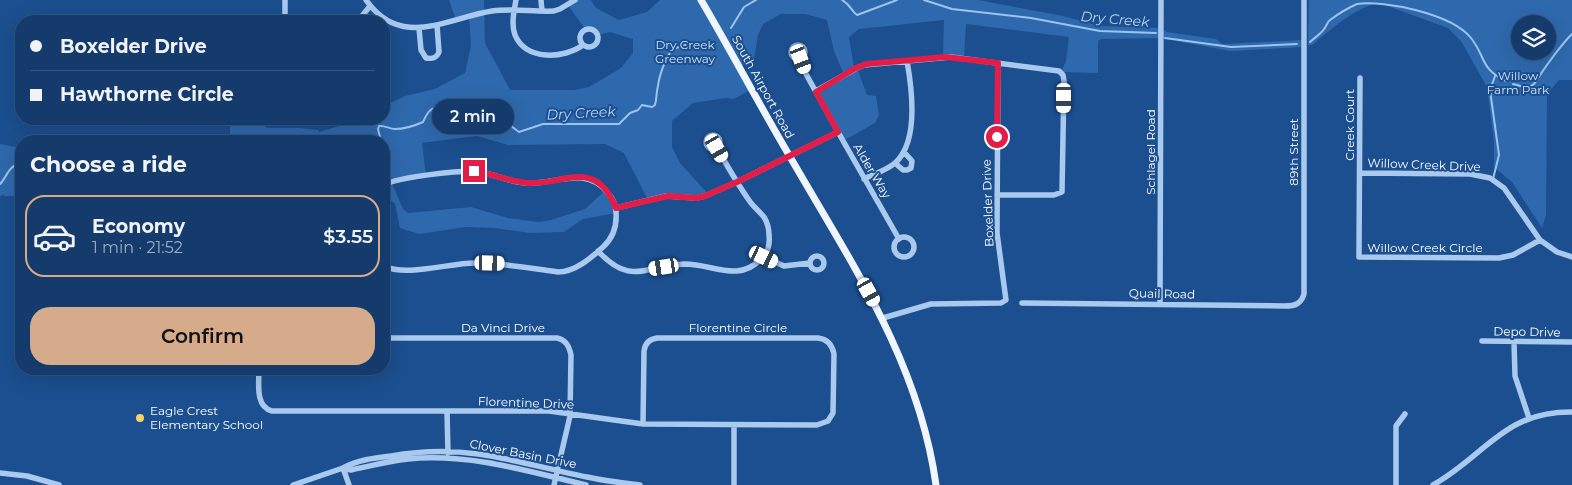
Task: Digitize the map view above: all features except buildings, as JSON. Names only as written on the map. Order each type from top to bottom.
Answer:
[{"type":"main road","name":"South Airport Road","points":[[701,0],[789,156],[842,243],[883,318],[898,352],[922,421],[936,485]]},
{"type":"street","points":[[285,0],[285,15]]},
{"type":"street","points":[[366,0],[381,15]]},
{"type":"street","points":[[516,0],[513,21],[516,35],[522,44],[533,52],[553,55],[576,50],[583,45]]},
{"type":"street","points":[[541,0],[542,11]]},
{"type":"street","points":[[390,21],[407,27],[437,26],[489,11],[557,10],[575,0]]},
{"type":"street","name":"Schlagel Road","points":[[1160,304],[1161,0]]},
{"type":"street","name":"89th Street","points":[[1300,302],[1304,294],[1304,0]]},
{"type":"street","points":[[363,15],[370,6]]},
{"type":"street","points":[[419,28],[422,52],[426,58],[432,58],[437,56],[439,51],[437,26]]},
{"type":"street","points":[[816,92],[864,65],[907,61],[951,57],[1057,70],[1063,75],[1062,193],[1056,195],[996,195]]},
{"type":"street","name":"Alder Way","points":[[801,59],[806,74],[864,179],[900,239]]},
{"type":"street","points":[[864,179],[895,163],[909,142],[911,127],[910,82],[907,61]]},
{"type":"street","name":"Boxelder Drive","points":[[883,318],[931,304],[1003,302],[1006,300],[997,238],[998,63]]},
{"type":"street","name":"Creek Court","points":[[1360,78],[1360,173]]},
{"type":"street","points":[[616,208],[668,196],[702,197],[737,182],[838,132]]},
{"type":"street","points":[[598,252],[614,267],[623,271],[633,272],[687,264],[739,271],[751,268],[764,257],[769,244],[768,226],[765,218],[753,206],[717,148]]},
{"type":"street","points":[[895,163],[903,170],[911,168],[912,161],[904,152]]},
{"type":"street","points":[[390,183],[401,179],[472,171],[528,183],[581,177],[594,181],[602,187],[609,194],[616,208],[616,221],[609,240],[598,252],[574,269],[561,272],[500,263],[459,264],[403,271],[390,269]]},
{"type":"street","name":"Willow Creek Circle","points":[[1360,173],[1359,257],[1499,258],[1513,255],[1540,240]]},
{"type":"street","name":"Willow Creek Drive","points":[[1360,173],[1470,174],[1490,178],[1504,188],[1540,240],[1557,252],[1572,257]]},
{"type":"street","points":[[764,257],[784,266],[810,264]]},
{"type":"street","name":"Quail Road","points":[[1022,303],[1285,306],[1300,302]]},
{"type":"street","name":"Da Vinci Drive","points":[[390,338],[562,339],[568,345],[570,353],[570,413],[554,485]]},
{"type":"street","name":"Florentine Circle","points":[[643,424],[644,349],[648,342],[657,338],[818,338],[825,340],[831,346],[834,354],[833,412],[827,422]]},
{"type":"street","name":"Depo Drive","points":[[1482,341],[1572,342]]},
{"type":"street","points":[[1514,342],[1515,376],[1529,418]]},
{"type":"street","name":"Florentine Drive","points":[[260,375],[261,400],[265,408],[270,410],[540,411],[570,413],[643,424],[817,425],[827,422]]},
{"type":"street","points":[[447,411],[447,459]]},
{"type":"street","points":[[1433,485],[1502,433],[1529,418],[1547,413],[1572,412]]},
{"type":"street","points":[[1396,485],[1396,426],[1405,414]]},
{"type":"street","points":[[734,424],[734,485]]},
{"type":"street","name":"Clover Basin Drive","points":[[293,485],[350,464],[376,458],[411,452],[448,451],[479,454],[598,480],[640,485]]},
{"type":"street","name":"Clover Basin Drive","points":[[343,468],[351,470],[409,459],[460,459],[505,466],[586,485]]},
{"type":"street","points":[[343,468],[350,485]]},
{"type":"street","points":[[0,473],[27,476],[58,485]]},
{"type":"green space","name":"Dry Creek Greenway","points":[[449,0],[484,0],[485,43],[510,90],[574,90],[589,87],[621,68],[633,53],[633,39],[610,32],[598,35],[593,29],[585,29],[568,5],[575,0],[591,0],[596,8],[619,20],[647,12],[660,0],[978,0],[1063,16],[1100,26],[1161,28],[1167,32],[1216,39],[1222,44],[1304,40],[1304,47],[1230,51],[1161,38],[1101,39],[1098,41],[1098,73],[1061,72],[1066,61],[1069,37],[966,24],[964,58],[943,57],[944,20],[859,29],[849,37],[854,68],[857,68],[867,95],[876,96],[879,115],[875,123],[843,141],[816,91],[844,75],[834,51],[827,20],[805,14],[781,14],[763,24],[758,35],[754,59],[739,67],[752,89],[734,99],[726,98],[693,103],[672,121],[672,147],[680,163],[709,195],[702,197],[668,196],[648,200],[624,153],[605,144],[508,145],[477,136],[422,143],[426,176],[391,181],[403,209],[408,213],[471,207],[508,218],[538,222],[551,220],[585,209],[606,190],[616,213],[583,219],[564,232],[530,233],[495,228],[466,227],[419,234],[400,228],[395,204],[390,199],[390,135],[230,135],[230,125],[264,125],[267,128],[299,128],[318,130],[319,132],[342,125],[390,125],[390,103],[405,96],[435,89],[465,73],[471,46],[469,16],[456,20]]},
{"type":"green space","name":"Willow Farm Park","points":[[1309,0],[1572,0],[1572,80],[1559,80],[1547,94],[1546,215],[1542,228],[1512,182],[1494,167],[1494,141],[1487,87],[1461,41],[1448,28],[1382,4],[1374,4],[1355,12],[1312,45],[1308,45]]},
{"type":"green space","points":[[0,144],[15,147],[15,196],[0,196]]},
{"type":"waterway","name":"Dry Creek","points":[[731,28],[744,7],[756,0]]},
{"type":"waterway","name":"Dry Creek","points":[[842,0],[857,15],[897,0]]},
{"type":"waterway","name":"Dry Creek","points":[[924,0],[952,9],[1031,18],[1100,31],[1156,33]]},
{"type":"waterway","name":"Dry Creek","points":[[1310,42],[1323,31],[1330,20],[1357,4],[1384,4],[1417,10],[1462,29],[1476,45],[1487,67],[1506,81]]},
{"type":"waterway","name":"Dry Creek","points":[[1513,84],[1527,87],[1532,86],[1572,34]]},
{"type":"waterway","name":"Dry Creek","points":[[1165,38],[1231,47],[1297,44]]},
{"type":"waterway","name":"Dry Creek","points":[[380,135],[379,126],[395,129],[413,126],[423,122],[427,114],[434,108],[453,121],[469,111],[476,111],[488,119],[503,120],[519,132],[543,124],[619,124],[642,105],[652,107],[655,105],[661,72],[673,49],[691,43],[711,45]]},
{"type":"waterway","points":[[1493,179],[1499,155],[1490,90],[1495,76]]},
{"type":"waterway","name":"Dry Creek","points":[[0,184],[11,168],[15,166]]},
{"type":"place","name":"Eagle Crest Elementary School","points":[[140,418]]},
{"type":"route","points":[[474,171],[528,183],[572,177],[586,178],[606,190],[616,208],[668,196],[702,197],[737,182],[838,132],[816,92],[854,69],[866,64],[945,57],[998,63],[997,137]]}]
